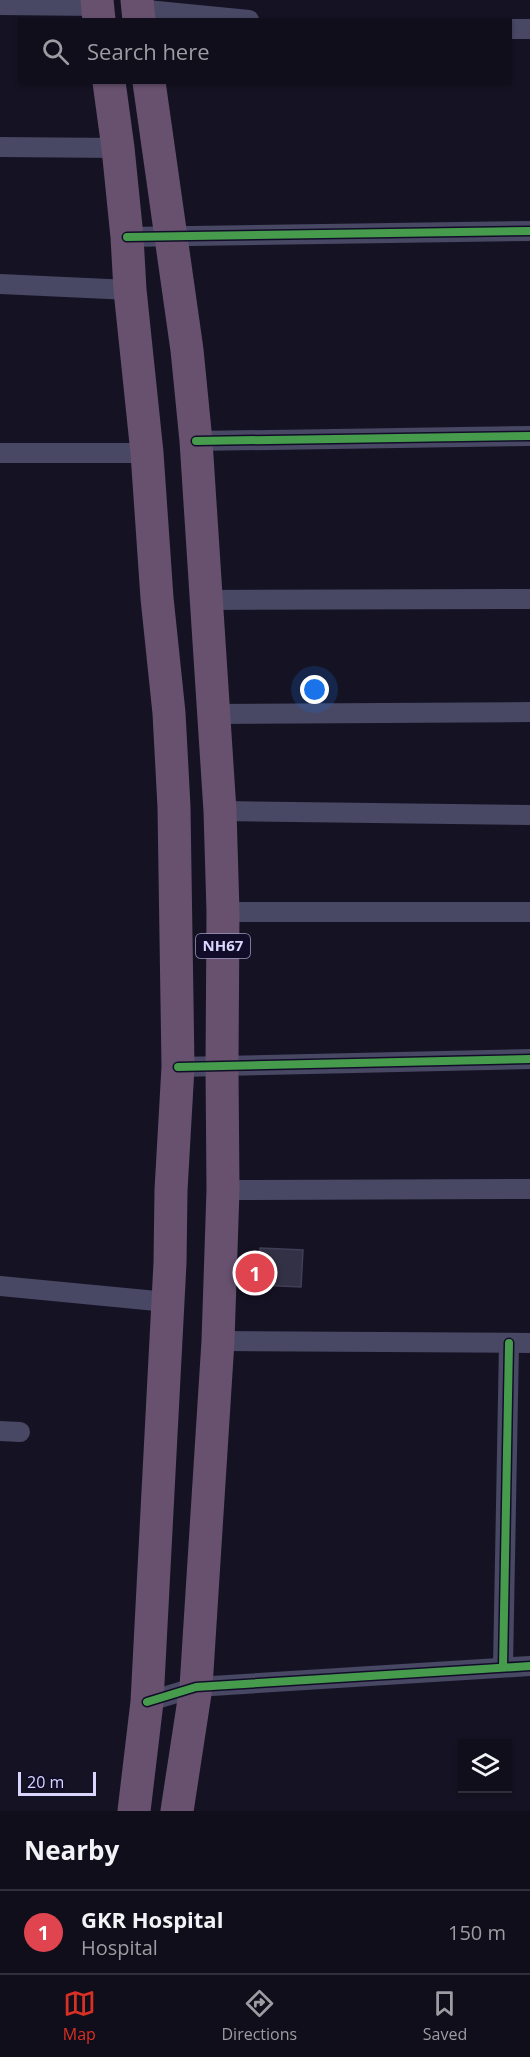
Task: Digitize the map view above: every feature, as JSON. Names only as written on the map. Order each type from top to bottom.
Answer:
[{"type":"highway","name":"NH67","points":[[109,84],[128,237],[130,290],[147,453],[169,713],[174,807],[178,1067],[147,1702],[134,1811]]},
{"type":"highway","name":"NH67","points":[[149,84],[162,165],[169,236],[187,350],[196,441],[220,811],[223,912],[224,1190],[218,1341],[196,1687],[177,1811]]},
{"type":"street","points":[[0,5],[98,8]]},
{"type":"street","points":[[138,9],[229,18]]},
{"type":"street","points":[[512,29],[530,29]]},
{"type":"street","points":[[0,147],[118,148]]},
{"type":"street","points":[[128,237],[530,231]]},
{"type":"street","points":[[0,284],[130,290]]},
{"type":"street","points":[[196,441],[530,436]]},
{"type":"street","points":[[0,453],[147,453]]},
{"type":"street","points":[[207,600],[530,599]]},
{"type":"street","points":[[214,714],[530,712]]},
{"type":"street","points":[[220,811],[530,815]]},
{"type":"street","points":[[223,912],[530,912]]},
{"type":"street","points":[[178,1067],[530,1059]]},
{"type":"street","points":[[224,1190],[530,1189]]},
{"type":"street","points":[[0,1286],[167,1302]]},
{"type":"street","points":[[218,1341],[530,1343]]},
{"type":"street","points":[[503,1667],[510,1343]]},
{"type":"street","points":[[0,1431],[20,1432]]},
{"type":"street","points":[[147,1702],[196,1687],[530,1666]]},
{"type":"building","points":[[260,1248],[303,1250],[301,1287],[258,1285]]},
{"type":"cycle path","points":[[127,237],[530,231]]},
{"type":"cycle path","points":[[196,441],[530,436]]},
{"type":"cycle path","points":[[178,1067],[530,1059]]},
{"type":"cycle path","points":[[503,1667],[509,1343]]},
{"type":"cycle path","points":[[147,1702],[196,1687],[530,1666]]},
{"type":"place","name":"GKR Hospital","points":[[255,1273]]}]
